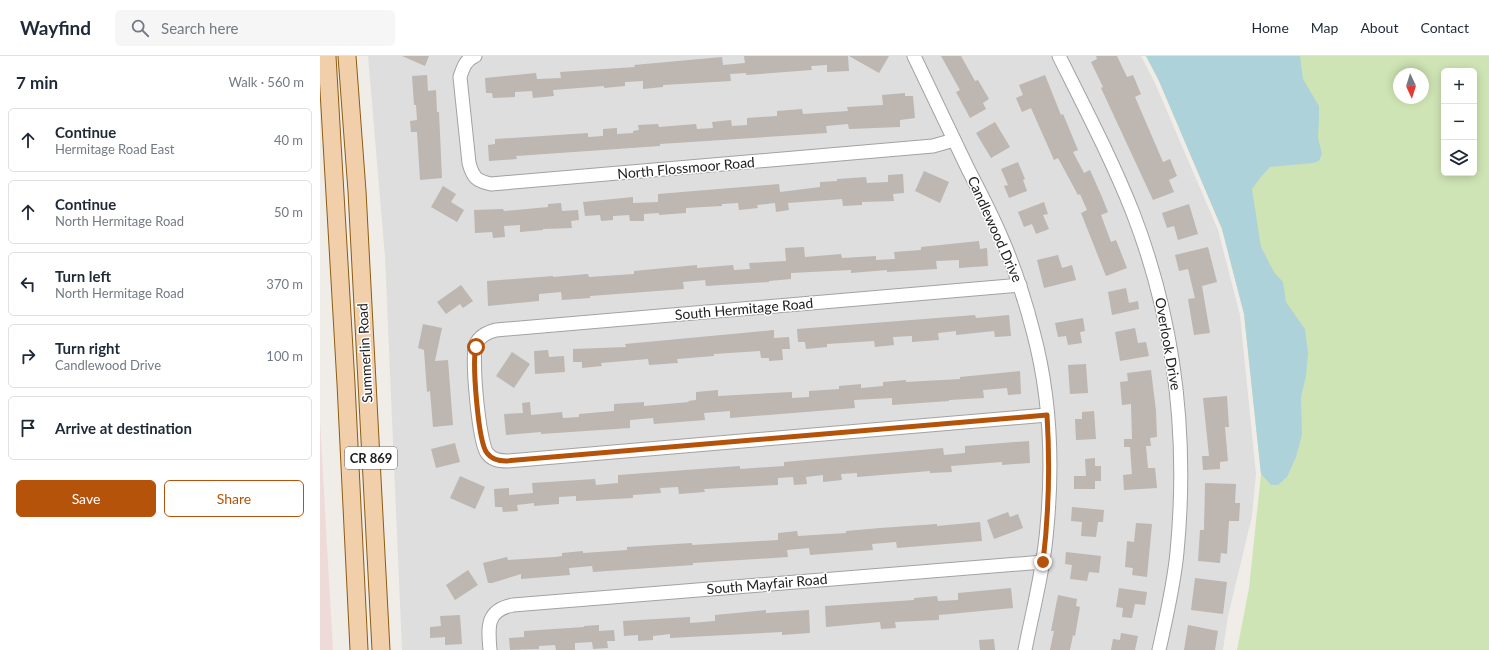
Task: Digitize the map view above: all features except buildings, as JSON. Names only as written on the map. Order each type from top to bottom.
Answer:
[{"type":"main road","name":"Summerlin Road","points":[[327,56],[346,384],[359,650]]},
{"type":"main road","name":"Summerlin Road","points":[[347,56],[357,191],[381,650]]},
{"type":"street","name":"North Flossmoor Road","points":[[475,56],[471,57],[463,66],[460,77],[469,163],[472,174],[481,182],[491,184],[933,146],[954,140]]},
{"type":"street","name":"Candlewood Drive","points":[[914,56],[1001,237],[1020,286],[1035,338],[1045,391],[1050,456],[1047,528],[1043,562],[1025,650]]},
{"type":"street","name":"Overlook Drive","points":[[1059,56],[1115,171],[1133,213],[1150,259],[1161,299],[1173,362],[1182,463],[1177,554],[1159,650]]},
{"type":"street","name":"South Hermitage Road","points":[[1020,286],[496,330],[484,334],[477,342],[476,347],[474,364],[481,431],[487,453],[496,460],[506,461],[1047,415]]},
{"type":"street","name":"South Mayfair Road","points":[[490,650],[488,630],[494,614],[502,607],[513,605],[1043,562]]},
{"type":"shaded area","points":[[368,56],[1141,56],[1155,83],[1218,230],[1240,315],[1256,474],[1252,516],[1228,616],[1223,650],[402,650],[385,257]]},
{"type":"shaded area","points":[[320,421],[333,650],[320,650]]},
{"type":"green space","points":[[1146,56],[1489,56],[1489,650],[1237,650],[1249,588],[1261,474],[1244,314],[1222,229],[1159,81]]},
{"type":"water","points":[[1146,56],[1300,56],[1303,79],[1319,106],[1318,138],[1322,154],[1319,161],[1313,163],[1270,167],[1252,189],[1261,247],[1274,272],[1283,282],[1286,302],[1305,329],[1308,353],[1306,376],[1301,397],[1302,435],[1296,457],[1287,477],[1278,485],[1271,485],[1261,474],[1244,314],[1222,229],[1159,81]]},
{"type":"route","points":[[476,347],[474,353],[474,364],[481,431],[487,453],[496,460],[506,461],[1047,415],[1050,456],[1047,528],[1043,562]]}]
